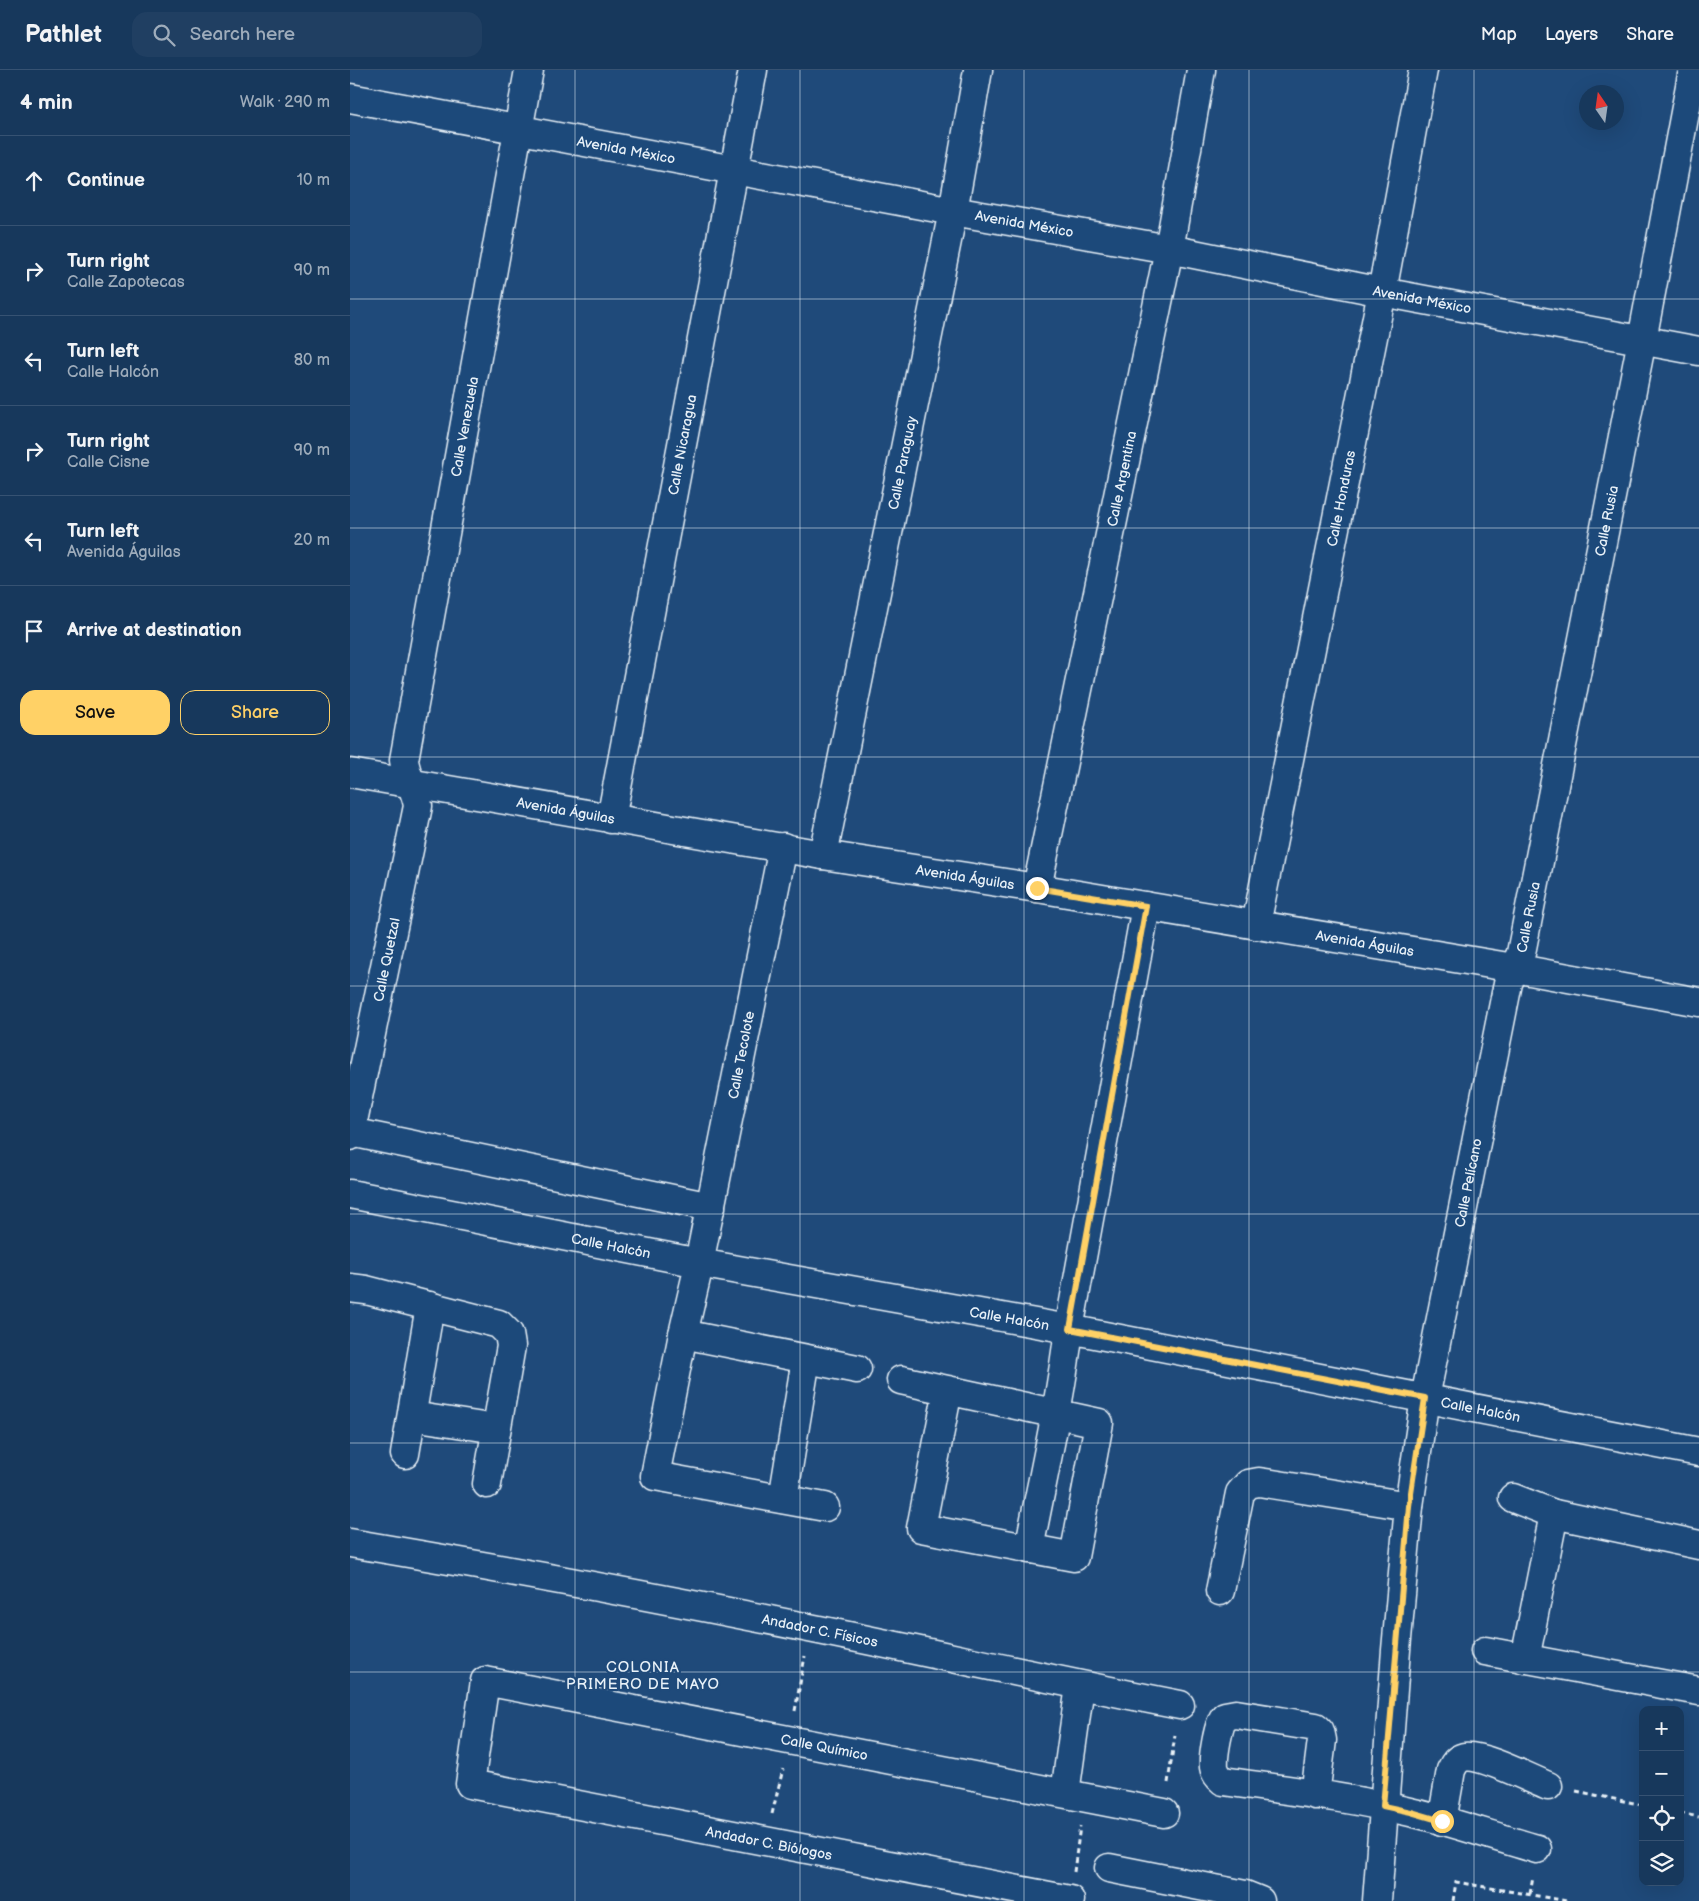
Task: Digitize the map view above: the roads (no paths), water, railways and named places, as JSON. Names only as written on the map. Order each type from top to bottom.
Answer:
[{"type":"street","name":"Calle Venezuela","points":[[411,784],[404,760],[529,70]]},
{"type":"street","name":"Calle Nicaragua","points":[[611,819],[753,70]]},
{"type":"street","name":"Calle Paraguay","points":[[823,855],[953,211],[978,70]]},
{"type":"street","name":"Calle Argentina","points":[[1037,888],[1168,249],[1201,70]]},
{"type":"street","name":"Calle Honduras","points":[[1256,925],[1382,292],[1423,70]]},
{"type":"street","name":"Calle Rusia","points":[[1514,968],[1522,953],[1693,70]]},
{"type":"street","name":"Avenida México","points":[[350,98],[953,211],[1168,249],[1382,292],[1699,351]]},
{"type":"street","name":"Avenida Águilas","points":[[350,773],[823,855],[1037,888],[1514,968],[1699,1002]]},
{"type":"street","name":"Calle Quetzal","points":[[350,1134],[418,806],[417,795],[411,784]]},
{"type":"street","name":"Calle Tecolote","points":[[783,847],[711,1207],[683,1334],[656,1476],[783,1499]]},
{"type":"street","points":[[1029,1549],[1063,1380],[1070,1329],[1146,906]]},
{"type":"street","name":"Calle Pelícano","points":[[1377,1901],[1383,1806],[1409,1506],[1425,1398],[1508,983],[1514,968]]},
{"type":"street","points":[[350,1134],[711,1207]]},
{"type":"street","name":"Calle Halcón","points":[[350,1194],[699,1263],[1070,1329],[1699,1452]]},
{"type":"street","points":[[350,1288],[366,1290],[498,1324],[509,1334],[511,1346],[487,1484]]},
{"type":"street","points":[[405,1454],[430,1306]]},
{"type":"street","points":[[683,1334],[857,1369]]},
{"type":"street","points":[[806,1359],[783,1499],[825,1507]]},
{"type":"street","points":[[901,1380],[948,1390],[1055,1413],[1099,1423],[1074,1557],[921,1528],[948,1390]]},
{"type":"street","points":[[412,1416],[496,1430]]},
{"type":"street","points":[[1220,1591],[1240,1493],[1248,1484],[1259,1482],[1409,1506]]},
{"type":"street","points":[[1513,1498],[1554,1514],[1699,1545]]},
{"type":"street","points":[[1525,1658],[1554,1514]]},
{"type":"street","name":"Andador C. Físicos","points":[[350,1543],[538,1575],[810,1628],[1080,1686],[1180,1704]]},
{"type":"street","points":[[1485,1652],[1699,1691]]},
{"type":"street","name":"Calle Químico","points":[[486,1681],[1164,1813]]},
{"type":"street","name":"Andador C. Biólogos","points":[[486,1681],[470,1784],[1070,1900]]},
{"type":"street","points":[[1075,1795],[1080,1686]]},
{"type":"street","points":[[1442,1821],[1451,1770],[1454,1762],[1464,1756],[1479,1757],[1548,1786]]},
{"type":"street","points":[[1314,1795],[1411,1812],[1537,1849]]},
{"type":"street","points":[[1109,1868],[1245,1895],[1260,1901]]},
{"type":"district","name":"COLONIA PRIMERO DE MAYO","points":[[643,1676]]}]
